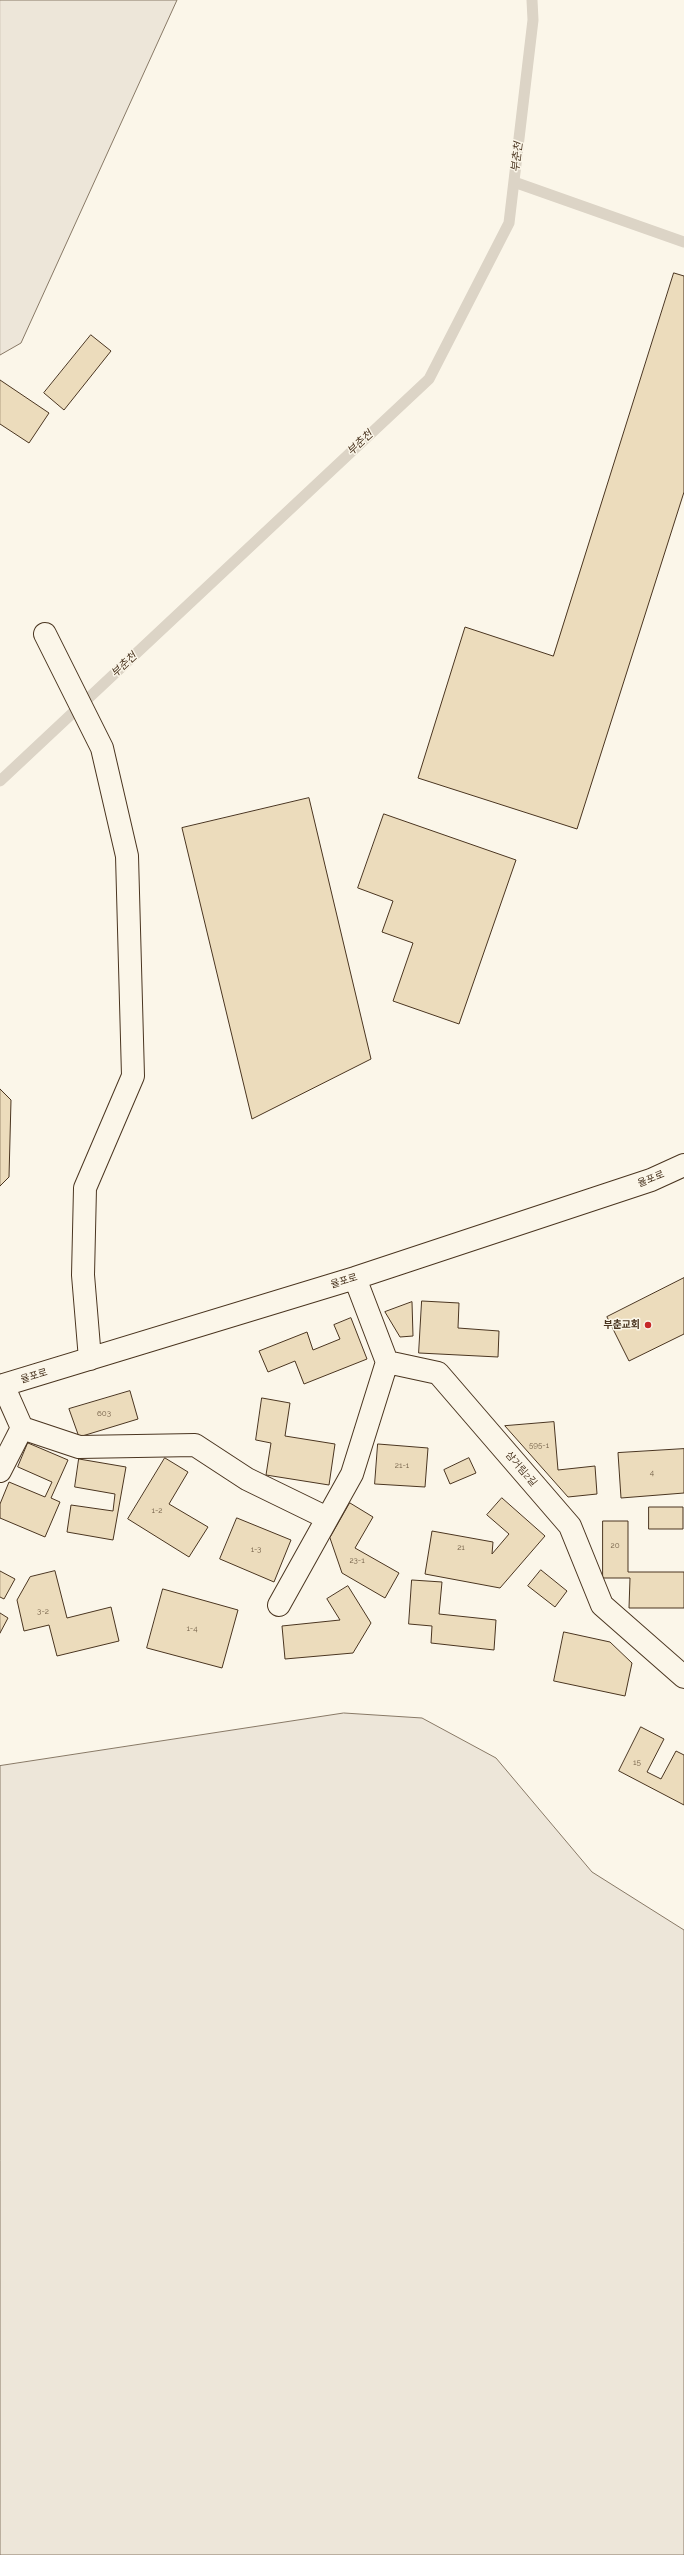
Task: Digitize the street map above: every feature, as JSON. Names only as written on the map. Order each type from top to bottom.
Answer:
[{"type":"street","points":[[45,634],[102,748],[127,856],[133,1076],[85,1188],[83,1275],[90,1359]]},
{"type":"street","name":"율포로","points":[[1,1386],[355,1278],[651,1180],[684,1165]]},
{"type":"street","points":[[279,1605],[352,1474],[387,1362],[355,1278]]},
{"type":"street","name":"삼거림2길","points":[[387,1362],[438,1373],[570,1526],[602,1605],[684,1677]]},
{"type":"street","points":[[1,1386],[22,1428],[79,1447],[195,1444],[247,1479],[327,1518]]},
{"type":"street","points":[[0,1471],[22,1428]]},
{"type":"shaded area","points":[[0,0],[177,0],[21,343],[0,355]]},
{"type":"shaded area","points":[[344,1713],[422,1718],[496,1758],[592,1872],[684,1930],[684,2555],[0,2555],[0,1766]]},
{"type":"building","points":[[674,273],[684,276],[684,492],[577,829],[418,778],[465,627],[553,656]]},
{"type":"building","points":[[91,335],[111,351],[64,410],[44,393]]},
{"type":"building","points":[[0,380],[49,413],[29,443],[0,424]]},
{"type":"building","points":[[309,798],[371,1059],[252,1119],[182,828]]},
{"type":"building","points":[[384,814],[516,860],[459,1024],[393,1001],[413,943],[382,932],[393,901],[358,888]]},
{"type":"building","points":[[0,1089],[11,1100],[9,1177],[0,1186]]},
{"type":"building","name":"부춘교회","points":[[684,1278],[684,1334],[629,1361],[607,1317]]},
{"type":"building","points":[[422,1301],[459,1303],[458,1328],[499,1331],[498,1357],[419,1353]]},
{"type":"building","points":[[412,1302],[413,1336],[400,1337],[385,1312]]},
{"type":"building","points":[[351,1318],[367,1359],[304,1384],[295,1361],[268,1372],[259,1351],[307,1332],[313,1350],[340,1339],[334,1325]]},
{"type":"building","points":[[130,1391],[138,1419],[79,1437],[69,1409]]},
{"type":"building","points":[[262,1398],[290,1403],[285,1436],[335,1444],[329,1485],[266,1475],[271,1443],[256,1440]]},
{"type":"building","points":[[554,1422],[558,1470],[595,1466],[597,1494],[568,1497],[505,1426]]},
{"type":"building","points":[[28,1443],[68,1460],[51,1498],[60,1502],[45,1537],[0,1518],[0,1504],[9,1482],[45,1497],[52,1482],[18,1467]]},
{"type":"building","points":[[378,1444],[428,1448],[425,1487],[375,1484]]},
{"type":"building","points":[[684,1449],[684,1493],[621,1498],[618,1453]]},
{"type":"building","points":[[165,1458],[188,1472],[169,1504],[208,1527],[189,1557],[128,1519]]},
{"type":"building","points":[[469,1458],[476,1473],[450,1484],[444,1470]]},
{"type":"building","points":[[79,1459],[126,1467],[113,1540],[67,1532],[71,1505],[113,1511],[115,1494],[75,1487]]},
{"type":"building","points":[[502,1498],[545,1536],[500,1588],[425,1574],[432,1531],[493,1542],[492,1554],[509,1534],[487,1515]]},
{"type":"building","points":[[350,1503],[373,1517],[355,1548],[399,1573],[385,1598],[342,1573],[330,1538]]},
{"type":"building","points":[[649,1507],[683,1507],[683,1529],[649,1529]]},
{"type":"building","points":[[237,1518],[291,1540],[274,1582],[220,1559]]},
{"type":"building","points":[[603,1521],[628,1521],[628,1572],[684,1572],[684,1608],[629,1608],[630,1578],[603,1578]]},
{"type":"building","points":[[541,1570],[567,1591],[555,1607],[528,1586]]},
{"type":"building","points":[[0,1571],[15,1579],[4,1599],[0,1597]]},
{"type":"building","points":[[55,1571],[67,1618],[111,1607],[119,1641],[57,1656],[49,1625],[24,1631],[17,1600],[30,1577]]},
{"type":"building","points":[[412,1580],[442,1582],[439,1614],[496,1620],[494,1650],[431,1643],[432,1626],[409,1624]]},
{"type":"building","points":[[348,1586],[371,1623],[353,1653],[285,1659],[282,1626],[340,1620],[327,1599]]},
{"type":"building","points":[[163,1589],[238,1610],[222,1668],[147,1648]]},
{"type":"building","points":[[0,1613],[8,1618],[0,1633]]},
{"type":"building","points":[[564,1632],[610,1642],[632,1663],[625,1696],[554,1681]]},
{"type":"building","points":[[641,1727],[664,1739],[647,1772],[661,1779],[676,1751],[684,1755],[684,1805],[619,1771]]},
{"type":"waterway","name":"부춘천","points":[[0,781],[429,379],[509,223],[533,20],[532,0]]},
{"type":"waterway","points":[[514,182],[684,242]]},
{"type":"place","name":"부춘교회","points":[[648,1325]]}]
